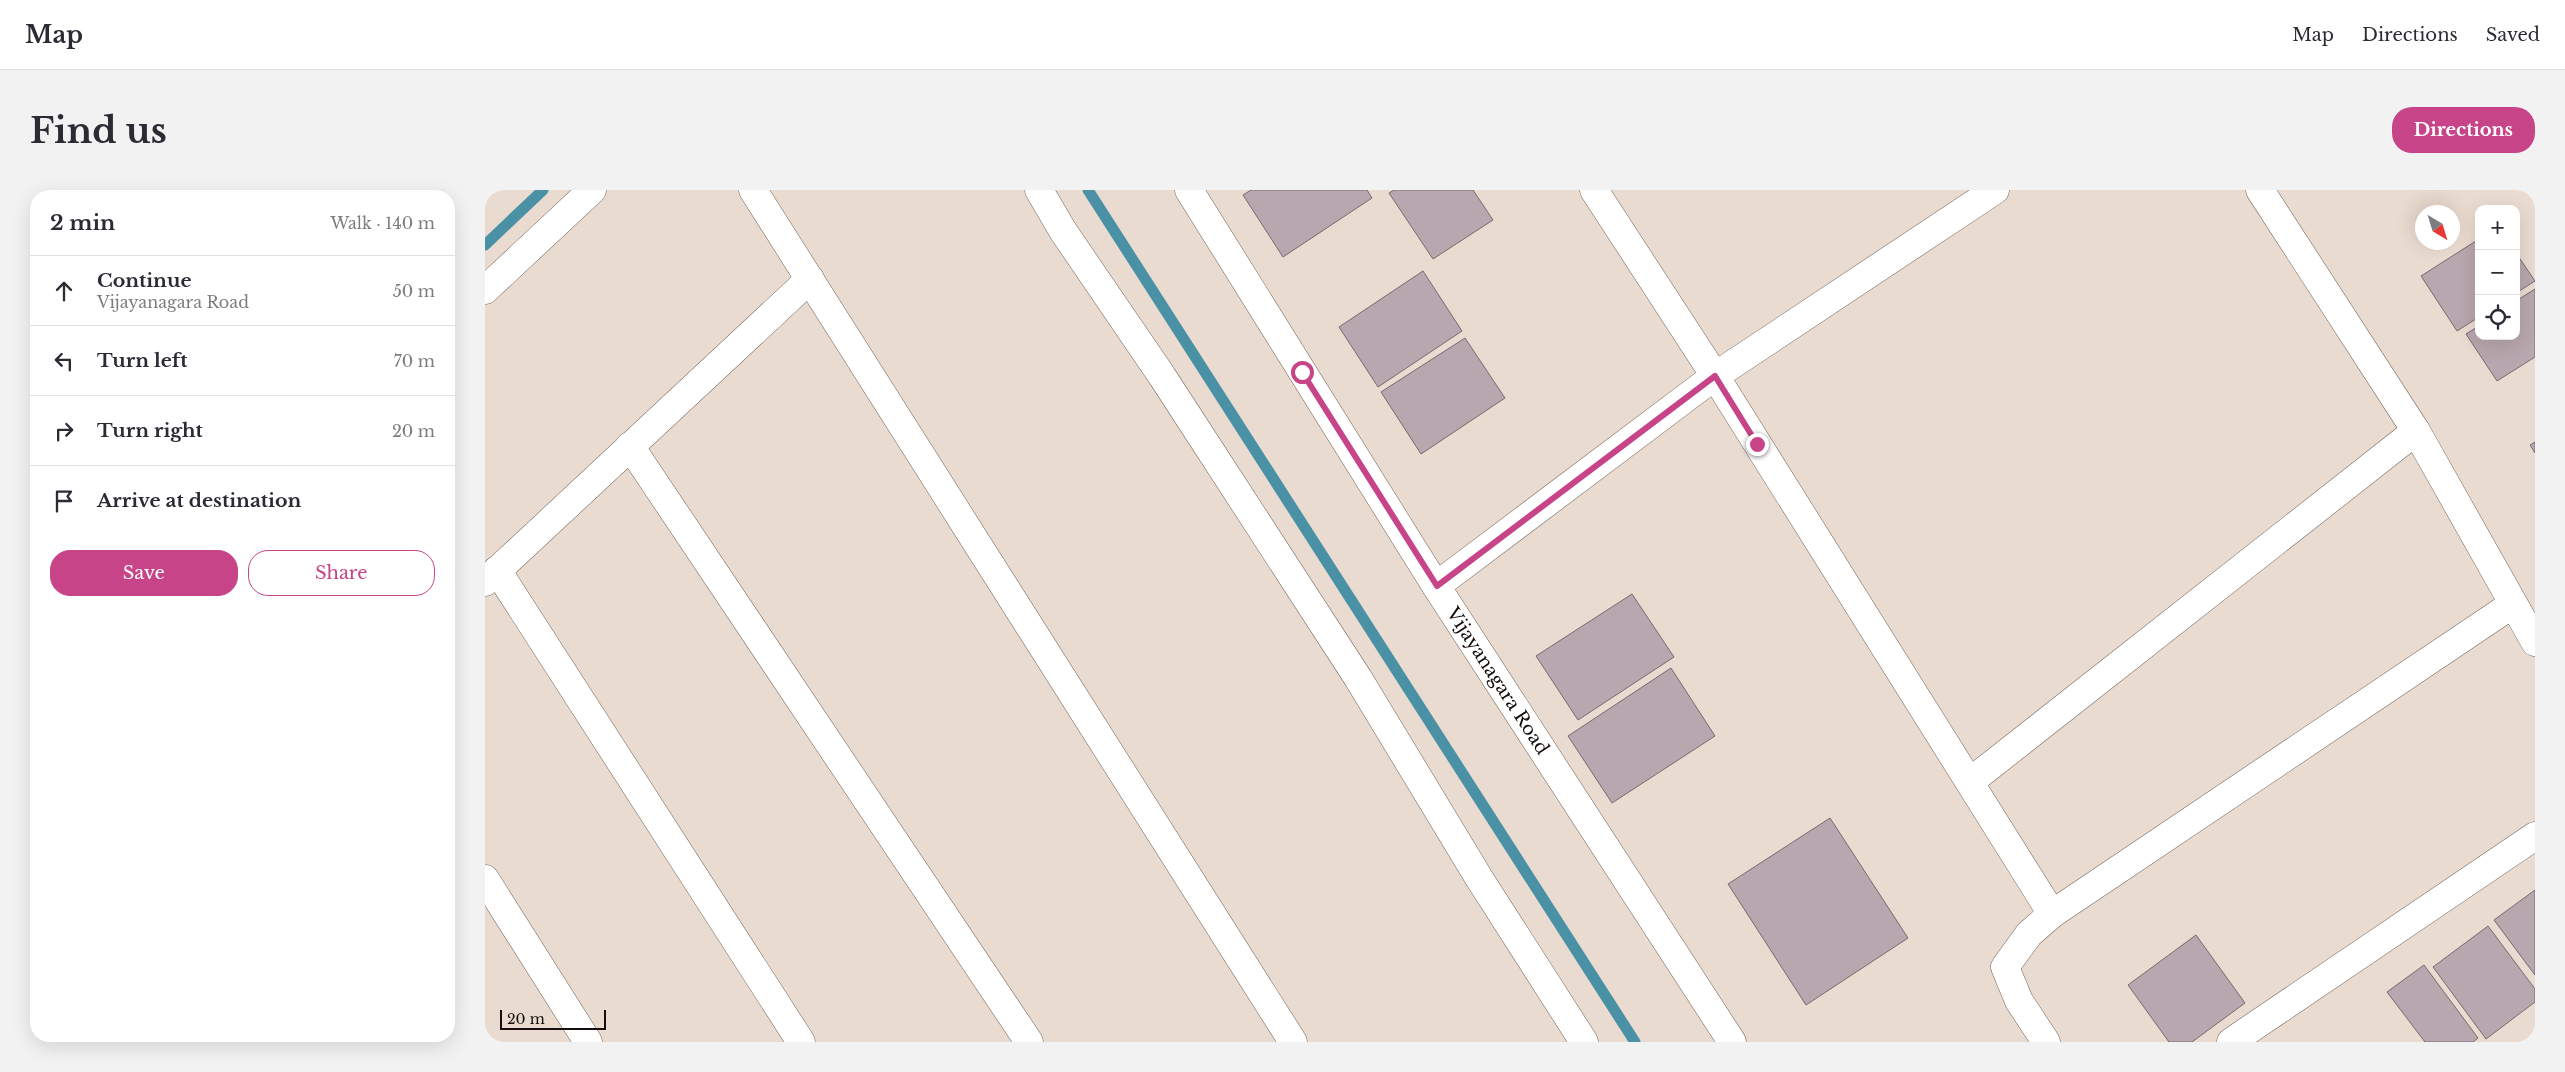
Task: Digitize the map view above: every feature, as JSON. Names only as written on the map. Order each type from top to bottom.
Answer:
[{"type":"street","points":[[485,290],[592,190]]},
{"type":"street","points":[[753,190],[1293,1042]]},
{"type":"street","points":[[1039,190],[1063,231],[1162,376],[1358,678],[1479,878],[1584,1042]]},
{"type":"street","name":"Vijayanagara Road","points":[[1189,190],[1437,586],[1732,1042]]},
{"type":"street","points":[[1594,190],[1715,376],[1971,781],[2052,914]]},
{"type":"street","points":[[1437,586],[1715,376],[1995,190]]},
{"type":"street","points":[[2260,190],[2416,432],[2535,642]]},
{"type":"street","points":[[801,1042],[491,576],[810,279]]},
{"type":"street","points":[[1971,781],[2416,432]]},
{"type":"street","points":[[630,446],[1029,1042]]},
{"type":"street","points":[[2046,1042],[2019,1001],[2005,967],[2029,934],[2052,914],[2513,604]]},
{"type":"street","points":[[2231,1042],[2535,836]]},
{"type":"street","points":[[485,879],[588,1042]]},
{"type":"building","points":[[1251,190],[1367,190],[1372,198],[1283,257],[1243,195]]},
{"type":"building","points":[[1394,190],[1473,190],[1493,220],[1433,259],[1389,193]]},
{"type":"building","points":[[2475,242],[2475,320],[2457,331],[2421,276]]},
{"type":"building","points":[[2520,259],[2535,281],[2520,290]]},
{"type":"building","points":[[1423,271],[1462,331],[1378,387],[1339,327]]},
{"type":"building","points":[[2535,289],[2535,357],[2497,381],[2466,334],[2475,328],[2475,340],[2520,340],[2520,298]]},
{"type":"building","points":[[1465,338],[1505,398],[1421,454],[1381,392]]},
{"type":"building","points":[[2535,442],[2535,453],[2530,445]]},
{"type":"building","points":[[1632,594],[1674,657],[1578,720],[1536,656]]},
{"type":"building","points":[[1671,668],[1715,736],[1612,803],[1568,736]]},
{"type":"building","points":[[1830,818],[1908,938],[1806,1005],[1728,884]]},
{"type":"building","points":[[2535,890],[2535,975],[2494,920]]},
{"type":"building","points":[[2488,926],[2535,989],[2535,1002],[2486,1039],[2433,967]]},
{"type":"building","points":[[2196,935],[2245,1003],[2192,1042],[2169,1042],[2128,985]]},
{"type":"building","points":[[2424,965],[2478,1038],[2473,1042],[2425,1042],[2387,992]]},
{"type":"waterway","points":[[485,245],[543,190]]},
{"type":"waterway","points":[[1088,190],[1635,1042]]},
{"type":"route","points":[[1302,372],[1437,586],[1715,376],[1757,444]]}]
